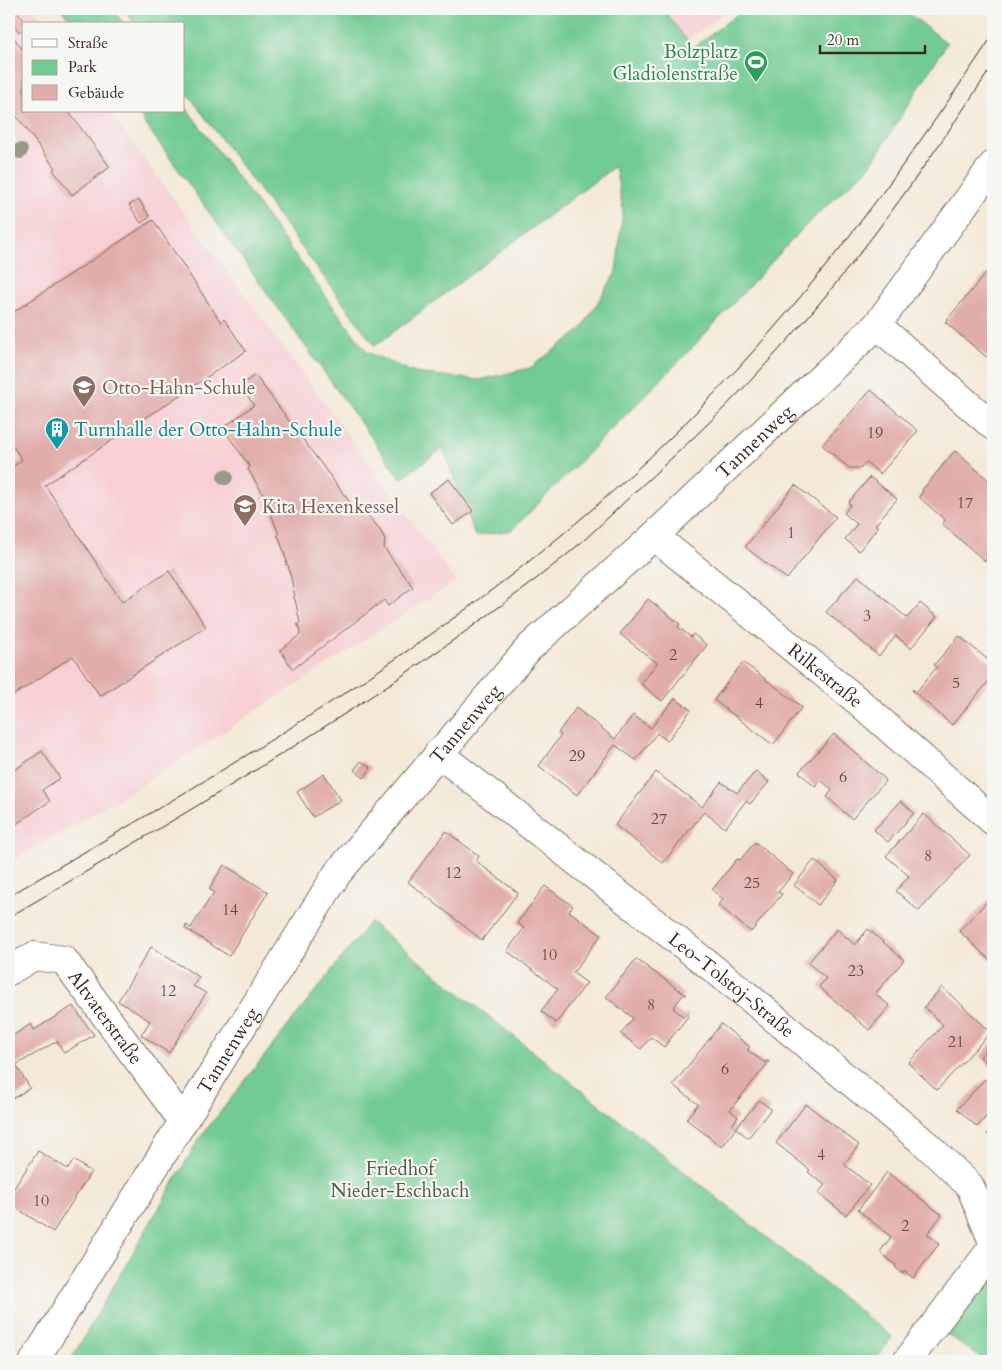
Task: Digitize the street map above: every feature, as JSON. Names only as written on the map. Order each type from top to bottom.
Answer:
[{"type":"street","name":"Tannenweg","points":[[34,1361],[337,874],[529,648],[654,536],[877,325],[993,165]]},
{"type":"street","points":[[877,325],[993,426]]},
{"type":"street","name":"Rilkestraße","points":[[654,536],[858,701],[993,821]]},
{"type":"street","name":"Leo-Tolstoj-Straße","points":[[438,753],[738,988],[927,1145],[970,1186],[993,1242]]},
{"type":"street","name":"Altvaterstraße","points":[[9,971],[34,956],[64,960],[183,1121]]},
{"type":"street","points":[[907,1361],[993,1247]]},
{"type":"shaded area","points":[[9,9],[33,9],[43,22],[22,22],[22,112],[110,112],[456,581],[134,790],[9,863]]},
{"type":"shaded area","points":[[662,9],[728,9],[687,41]]},
{"type":"green space","points":[[62,9],[113,9],[123,22],[72,22]]},
{"type":"green space","points":[[124,9],[663,9],[693,48],[744,9],[874,9],[878,14],[885,9],[903,9],[947,43],[870,166],[806,225],[688,352],[512,530],[475,536],[443,448],[401,479],[137,112],[185,112],[185,106],[367,352],[415,373],[479,380],[530,368],[581,330],[616,272],[623,210],[615,166],[375,346],[185,90],[185,22],[134,22]]},
{"type":"green space","name":"Friedhof Nieder-Eschbach","points":[[370,922],[892,1337],[875,1361],[70,1361],[199,1139]]},
{"type":"green space","points":[[993,1273],[993,1361],[987,1361],[939,1329]]},
{"type":"building","points":[[9,9],[15,9],[25,22],[22,22],[22,30],[19,32],[9,18]]},
{"type":"building","points":[[9,31],[22,49],[22,112],[69,112],[110,167],[72,195],[53,170],[55,168],[9,106]]},
{"type":"building","points":[[139,200],[150,217],[141,223],[129,205]]},
{"type":"building","name":"Turnhalle der Otto-Hahn-Schule","points":[[153,220],[221,322],[224,319],[246,351],[45,485],[122,602],[169,571],[206,627],[100,696],[73,656],[9,698],[9,469],[22,460],[9,440],[9,315]]},
{"type":"building","points":[[986,273],[993,279],[993,356],[990,360],[945,322]]},
{"type":"building","points":[[255,375],[354,508],[369,517],[378,527],[385,539],[384,548],[413,587],[388,606],[384,600],[293,669],[280,650],[300,635],[299,626],[297,625],[300,623],[295,599],[293,598],[295,596],[288,565],[285,564],[287,562],[279,537],[277,536],[279,534],[265,499],[262,498],[264,496],[248,469],[250,467],[223,428],[254,405],[240,386]]},
{"type":"building","points":[[871,390],[918,431],[880,474],[866,462],[861,468],[849,468],[822,445]]},
{"type":"building","points":[[955,451],[993,484],[993,552],[985,561],[942,524],[945,520],[919,497],[922,490]]},
{"type":"building","points":[[870,477],[897,499],[875,525],[878,527],[859,551],[845,539],[857,524],[844,513],[851,504],[848,503]]},
{"type":"building","points":[[449,479],[473,511],[453,525],[429,493]]},
{"type":"building","points":[[795,485],[836,517],[787,579],[745,547]]},
{"type":"building","points":[[858,576],[907,618],[920,603],[937,617],[911,648],[896,636],[879,656],[826,612]]},
{"type":"building","points":[[648,599],[680,624],[678,627],[691,637],[693,634],[707,645],[662,701],[641,684],[657,663],[620,634]]},
{"type":"building","points":[[959,636],[993,664],[993,676],[952,725],[912,690],[916,692],[937,667],[934,665]]},
{"type":"building","points":[[743,662],[802,707],[773,745],[714,700]]},
{"type":"building","points":[[675,698],[691,710],[667,741],[657,733],[636,760],[615,745],[577,795],[539,766],[561,735],[558,733],[576,708],[615,739],[633,715],[651,728]]},
{"type":"building","points":[[834,734],[886,780],[852,819],[827,797],[832,790],[821,780],[815,787],[799,772]]},
{"type":"building","points":[[42,751],[60,778],[42,790],[50,801],[9,829],[9,774]]},
{"type":"building","points":[[361,761],[371,768],[364,778],[354,770]]},
{"type":"building","points":[[756,771],[769,782],[750,804],[746,801],[725,828],[704,812],[663,863],[615,825],[656,772],[702,807],[721,782],[737,793]]},
{"type":"building","points":[[324,774],[341,800],[313,817],[297,792]]},
{"type":"building","points":[[901,801],[914,813],[888,842],[874,830]]},
{"type":"building","points":[[924,814],[970,855],[919,911],[896,891],[909,876],[886,856]]},
{"type":"building","points":[[446,831],[479,856],[476,861],[518,893],[482,940],[408,882]]},
{"type":"building","points":[[755,842],[793,874],[778,892],[782,894],[751,932],[718,905],[723,899],[712,890],[737,859],[740,860]]},
{"type":"building","points":[[814,860],[838,880],[818,905],[794,885]]},
{"type":"building","points":[[224,865],[268,892],[229,956],[185,928],[186,925],[191,928],[214,892],[209,889]]},
{"type":"building","points":[[545,886],[573,906],[569,911],[601,935],[573,973],[587,983],[556,1023],[541,1011],[558,989],[507,951],[524,928],[517,923]]},
{"type":"building","points":[[993,895],[993,963],[959,931]]},
{"type":"building","points":[[837,929],[855,945],[868,929],[904,960],[875,994],[890,1006],[869,1030],[819,987],[826,978],[808,963]]},
{"type":"building","points":[[151,947],[199,977],[193,986],[206,993],[169,1053],[141,1035],[150,1021],[118,1001]]},
{"type":"building","points":[[636,959],[686,995],[683,995],[673,1008],[684,1017],[687,1013],[689,1015],[664,1047],[651,1037],[641,1049],[621,1034],[633,1018],[606,997]]},
{"type":"building","points":[[942,987],[991,1032],[937,1090],[908,1063],[943,1025],[924,1007]]},
{"type":"building","points":[[73,1006],[94,1035],[64,1053],[57,1041],[16,1065],[30,1088],[9,1101],[9,1038],[31,1024],[34,1030]]},
{"type":"building","points":[[721,1024],[750,1047],[747,1050],[765,1063],[766,1061],[769,1062],[730,1110],[738,1117],[732,1125],[736,1128],[722,1147],[686,1119],[698,1104],[673,1085]]},
{"type":"building","points":[[993,1042],[993,1069],[980,1057]]},
{"type":"building","points":[[985,1079],[993,1086],[993,1109],[977,1127],[957,1109]]},
{"type":"building","points":[[759,1100],[771,1109],[748,1138],[736,1128]]},
{"type":"building","points":[[806,1104],[859,1145],[844,1164],[870,1185],[846,1215],[818,1193],[825,1185],[808,1172],[810,1170],[776,1143]]},
{"type":"building","points":[[993,1127],[993,1140],[987,1134]]},
{"type":"building","points":[[38,1151],[68,1169],[74,1160],[91,1172],[53,1232],[9,1203],[9,1196]]},
{"type":"building","points":[[887,1172],[942,1215],[927,1234],[939,1244],[913,1278],[904,1271],[903,1274],[895,1267],[896,1265],[880,1252],[891,1237],[858,1210]]},
{"type":"tram line","points":[[9,896],[268,742],[353,687],[436,631],[517,571],[595,507],[669,439],[715,393],[801,296],[881,194],[957,89],[993,35]]},
{"type":"tram line","points":[[9,917],[225,789],[366,700],[503,604],[569,553],[719,413],[797,330],[885,220],[993,65]]},
{"type":"place","name":"Bolzplatz Gladiolenstraße","points":[[756,83]]},
{"type":"place","name":"Otto-Hahn-Schule","points":[[84,408]]},
{"type":"place","name":"Turnhalle der Otto-Hahn-Schule","points":[[57,450]]},
{"type":"place","name":"Kita Hexenkessel","points":[[245,527]]}]
